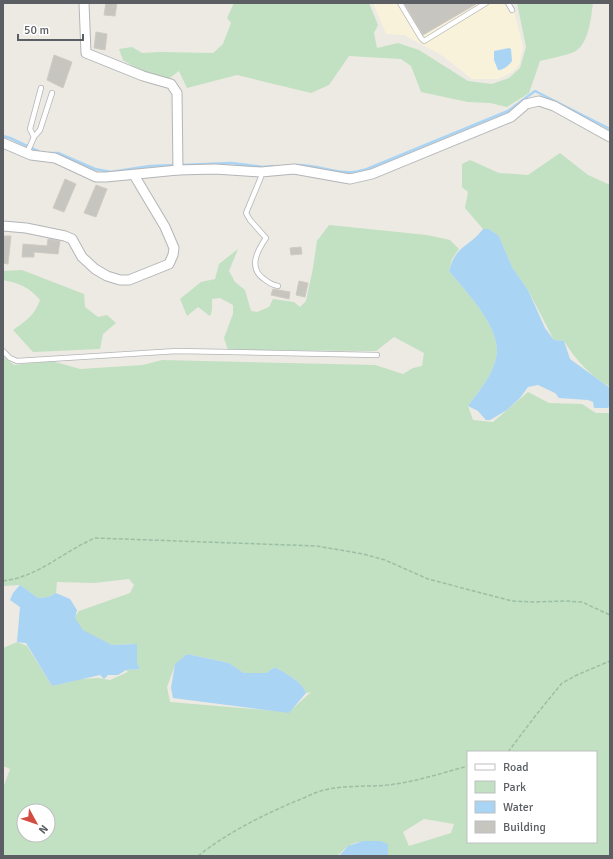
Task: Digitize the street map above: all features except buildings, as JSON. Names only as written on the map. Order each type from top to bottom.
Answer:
[{"type":"street","points":[[84,3],[86,53],[143,76],[171,84],[177,93],[178,166]]},
{"type":"street","points":[[3,143],[27,152],[55,158],[96,177],[134,175],[178,166],[261,172],[294,169],[350,179],[372,174],[511,117],[526,104],[539,101],[554,106],[610,137]]},
{"type":"street","points":[[3,226],[26,228],[65,236],[72,239],[82,257],[95,269],[107,276],[120,280],[129,280],[169,264],[174,248],[165,227],[134,175]]},
{"type":"lane","points":[[400,3],[424,41],[486,3]]},
{"type":"lane","points":[[508,3],[512,10]]},
{"type":"lane","points":[[34,137],[30,129],[41,88]]},
{"type":"lane","points":[[27,152],[34,137],[40,130],[52,93]]},
{"type":"lane","points":[[261,172],[261,177],[246,213],[250,220],[266,238],[259,247],[256,255],[256,271],[260,277],[270,285],[278,286]]},
{"type":"lane","points":[[3,351],[10,358],[17,360],[177,351],[377,355]]},
{"type":"path","points":[[3,581],[22,576],[33,571],[94,538],[317,546],[363,554],[385,560],[428,579],[512,601],[582,602],[610,615]]},
{"type":"path","points":[[509,751],[562,684],[577,675],[610,661]]},
{"type":"path","points":[[198,856],[234,830],[277,809],[322,790],[347,786],[388,785],[416,780],[467,766]]},
{"type":"shaded area","points":[[373,3],[512,3],[523,47],[519,65],[512,72],[498,79],[472,79],[443,56],[404,35],[386,34]]},
{"type":"green space","points":[[234,3],[369,3],[378,25],[374,33],[377,48],[398,43],[419,50],[468,81],[492,84],[509,78],[520,68],[526,47],[517,3],[593,3],[586,37],[579,48],[574,52],[540,61],[529,93],[507,107],[490,103],[468,102],[421,92],[411,66],[401,59],[349,56],[329,85],[311,93],[237,75],[187,88],[179,71],[167,80],[136,68],[123,60],[119,49],[132,47],[142,53],[213,53],[223,44],[231,23],[227,18]]},
{"type":"green space","points":[[560,153],[588,175],[610,185],[610,387],[596,378],[584,367],[564,341],[554,340],[528,290],[512,267],[499,236],[489,229],[483,229],[465,208],[468,192],[462,187],[462,164],[470,160],[499,173],[528,175]]},
{"type":"green space","points":[[329,225],[427,235],[450,240],[459,249],[452,259],[449,271],[473,300],[489,323],[497,347],[494,365],[485,383],[468,406],[473,420],[493,422],[528,392],[549,403],[582,404],[596,413],[610,413],[610,856],[388,856],[388,844],[362,842],[352,844],[345,848],[339,855],[335,856],[3,856],[3,788],[10,769],[3,766],[3,648],[17,642],[27,646],[52,686],[81,679],[98,678],[110,680],[128,672],[126,670],[140,669],[137,663],[137,644],[112,645],[83,631],[74,618],[79,611],[130,593],[134,585],[129,579],[94,583],[57,582],[56,593],[48,597],[38,598],[20,585],[3,586],[3,356],[14,365],[52,361],[80,369],[143,365],[162,360],[375,365],[403,374],[413,368],[422,366],[424,353],[394,337],[376,351],[228,350],[224,338],[233,314],[233,305],[220,298],[212,299],[212,310],[210,316],[198,307],[187,316],[180,299],[201,282],[215,279],[219,264],[238,249],[229,271],[235,282],[245,290],[251,311],[257,312],[269,307],[273,299],[294,302],[300,307],[306,301],[317,241]],"holes":[[[187,654],[229,663],[244,673],[266,673],[275,667],[298,682],[306,693],[311,692],[289,712],[170,702],[167,687],[175,665]],[[424,819],[454,824],[451,833],[409,846],[403,832]]]},
{"type":"green space","points":[[22,270],[84,294],[85,307],[98,317],[107,315],[116,323],[103,334],[100,349],[33,352],[13,330],[30,317],[40,300],[23,286],[3,280],[3,271]]},
{"type":"water","points":[[509,48],[511,49],[512,61],[508,66],[498,70],[494,60],[494,51]]},
{"type":"water","points":[[483,229],[489,229],[499,236],[512,267],[528,290],[545,328],[554,340],[564,341],[570,359],[610,388],[610,406],[608,408],[594,408],[593,402],[588,400],[559,398],[555,393],[538,385],[528,387],[520,398],[507,410],[490,420],[486,420],[478,411],[468,406],[485,383],[494,365],[497,347],[489,323],[473,300],[449,271],[455,256],[459,251]]},
{"type":"water","points":[[20,585],[38,598],[48,597],[56,593],[70,599],[77,610],[75,618],[83,630],[112,645],[137,644],[137,663],[140,669],[126,670],[118,675],[108,675],[104,679],[100,675],[52,686],[26,643],[17,642],[20,607],[10,600],[13,593]]},
{"type":"water","points":[[187,654],[229,663],[244,673],[266,673],[275,667],[298,682],[306,693],[289,713],[173,698],[171,688],[175,664]]},
{"type":"water","points":[[363,841],[380,841],[388,844],[388,856],[335,856],[340,855],[348,846]]},
{"type":"waterway","points":[[296,165],[347,172],[357,172],[367,169],[508,111],[535,91],[610,129]]},
{"type":"waterway","points":[[3,136],[42,153]]},
{"type":"waterway","points":[[49,153],[58,153],[95,169],[111,172],[150,166],[176,165]]},
{"type":"waterway","points":[[181,165],[231,163],[263,167],[273,166]]}]
